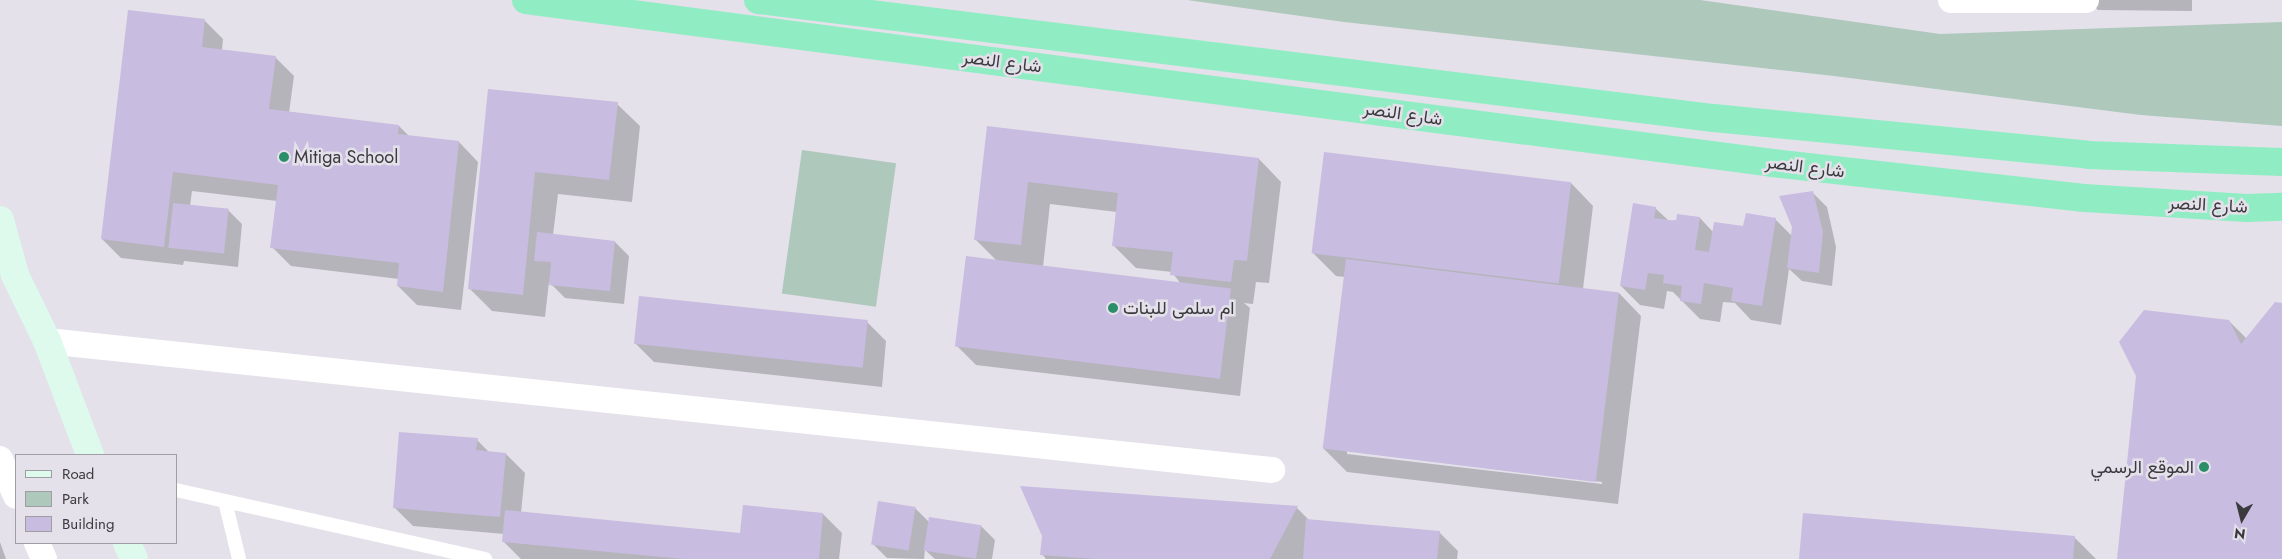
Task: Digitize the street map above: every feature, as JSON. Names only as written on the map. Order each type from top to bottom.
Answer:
[{"type":"highway","name":"شارع النصر","points":[[526,0],[1772,163],[2084,198],[2247,208],[2282,206]]},
{"type":"highway","name":"شارع النصر","points":[[758,0],[1714,118],[2088,155],[2282,162]]},
{"type":"street","points":[[1951,0],[2086,0]]},
{"type":"street","points":[[0,220],[7,266],[47,341],[90,454]]},
{"type":"street","points":[[47,341],[1272,470]]},
{"type":"street","points":[[0,459],[15,494]]},
{"type":"street","points":[[37,544],[44,559]]},
{"type":"street","points":[[127,544],[134,559]]},
{"type":"lane","points":[[178,490],[485,559]]},
{"type":"lane","points":[[225,501],[239,559]]},
{"type":"green space","points":[[1187,0],[1700,0],[1940,34],[2282,22],[2282,126],[2141,115],[1834,76],[1344,22]]},
{"type":"green space","points":[[802,150],[896,163],[876,307],[782,294]]},
{"type":"building","name":"Mitiga School","points":[[128,10],[205,19],[202,47],[276,56],[269,109],[399,125],[398,134],[459,141],[443,292],[397,286],[399,263],[270,248],[278,185],[173,172],[164,247],[101,239]]},
{"type":"building","points":[[488,89],[618,102],[609,180],[535,172],[523,295],[468,289]]},
{"type":"building","points":[[987,126],[1259,158],[1247,261],[1234,260],[1231,282],[1170,275],[1173,252],[1112,246],[1118,193],[1028,182],[1021,245],[974,240]]},
{"type":"building","points":[[1324,152],[1571,182],[1559,284],[1312,253]]},
{"type":"building","points":[[1813,191],[1823,232],[1819,273],[1787,268],[1792,227],[1779,196]]},
{"type":"building","points":[[173,203],[229,209],[224,254],[168,248]]},
{"type":"building","points":[[1633,203],[1656,207],[1654,218],[1676,221],[1677,214],[1700,217],[1695,250],[1709,252],[1714,222],[1743,226],[1746,213],[1776,218],[1762,306],[1731,301],[1733,288],[1704,283],[1701,304],[1680,301],[1682,286],[1663,283],[1664,275],[1648,273],[1645,290],[1620,286]]},
{"type":"building","points":[[537,232],[615,241],[610,291],[549,285],[551,262],[534,261]]},
{"type":"building","points":[[966,256],[1231,289],[1220,379],[955,346]]},
{"type":"building","points":[[1346,259],[1619,293],[1596,482],[1323,449]]},
{"type":"building","points":[[639,296],[868,320],[863,368],[634,344]]},
{"type":"building","name":"الموقع الرسمي","points":[[2275,302],[2282,303],[2282,559],[2117,559],[2136,376],[2119,342],[2144,310],[2229,320],[2241,344]]},
{"type":"building","points":[[399,432],[478,438],[476,450],[506,453],[500,517],[393,508]]},
{"type":"building","points":[[1020,486],[1298,506],[1270,559],[1095,559],[1040,555],[1042,536]]},
{"type":"building","points":[[878,501],[916,507],[909,550],[871,544]]},
{"type":"building","points":[[743,505],[823,513],[819,559],[683,559],[502,542],[505,510],[740,533]]},
{"type":"building","points":[[1803,513],[2075,536],[2073,559],[1799,559]]},
{"type":"building","points":[[929,517],[981,525],[976,559],[924,551]]},
{"type":"building","points":[[1306,519],[1440,531],[1437,559],[1303,559]]},
{"type":"place","name":"Mitiga School","points":[[284,157]]},
{"type":"place","name":"ام سلمى للبنات","points":[[1113,308]]},
{"type":"place","name":"الموقع الرسمي","points":[[2204,467]]}]
